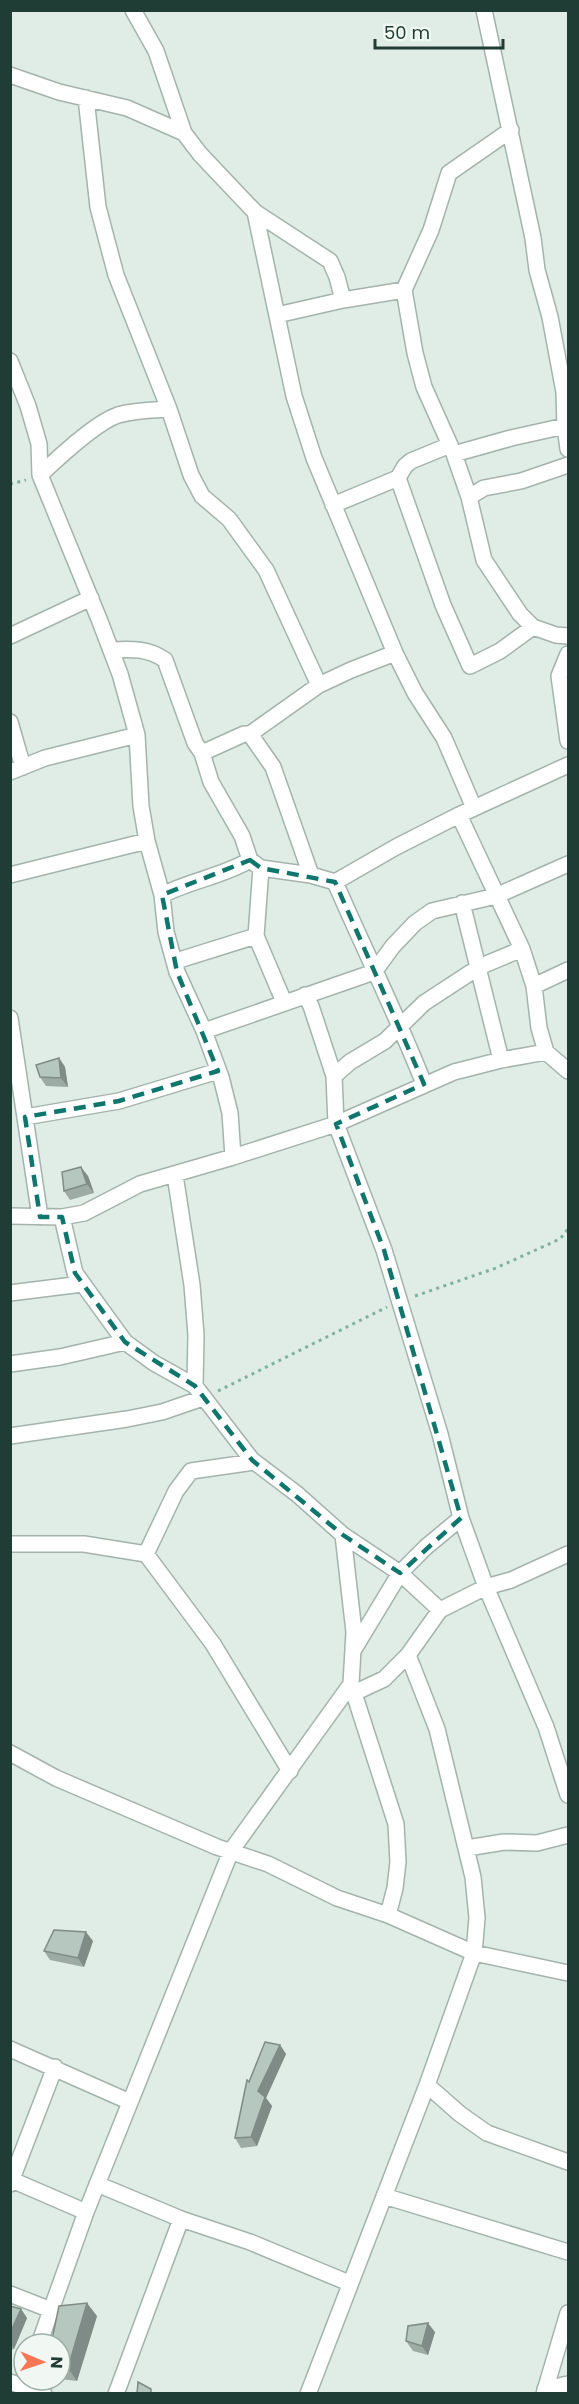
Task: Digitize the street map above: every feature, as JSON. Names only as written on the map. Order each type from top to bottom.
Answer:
[{"type":"street","points":[[133,10],[156,51],[184,133],[255,212],[330,261],[343,300]]},
{"type":"street","points":[[484,10],[566,392],[565,426],[568,449]]},
{"type":"street","points":[[10,75],[59,92],[127,108],[184,133]]},
{"type":"street","points":[[86,98],[101,218],[116,275],[170,409],[190,475],[202,496],[229,519],[266,570],[319,686]]},
{"type":"street","points":[[510,130],[449,173],[431,230],[404,290],[415,353],[424,387],[452,450],[469,497],[484,560],[520,614],[533,627],[568,636]]},
{"type":"street","points":[[255,212],[294,396],[314,458],[395,653],[415,693],[444,738],[496,896],[522,949],[534,986],[539,1028],[546,1052],[568,1071]]},
{"type":"street","points":[[278,315],[343,300],[404,290]]},
{"type":"street","points":[[10,361],[18,400],[39,444],[40,475],[111,650],[137,735],[141,806],[147,841],[162,895],[166,932],[176,961],[177,972],[204,1031],[218,1071],[230,1113],[233,1157]]},
{"type":"street","points":[[40,475],[72,446],[115,416],[134,411],[170,409]]},
{"type":"street","points":[[333,505],[398,478],[411,461],[565,426]]},
{"type":"street","points":[[469,497],[484,488],[568,465]]},
{"type":"street","points":[[398,478],[443,605],[470,666],[500,651],[533,627]]},
{"type":"street","points":[[10,636],[91,598]]},
{"type":"street","points":[[111,650],[140,649],[155,653],[165,660],[195,743],[202,753],[212,782],[256,864],[256,936],[284,1002]]},
{"type":"street","points":[[202,753],[244,734],[250,734],[319,686],[351,670],[395,653]]},
{"type":"street","points":[[568,654],[560,676],[568,741]]},
{"type":"street","points":[[10,722],[17,769],[45,758],[137,735]]},
{"type":"street","points":[[250,734],[273,767],[312,875]]},
{"type":"street","points":[[162,895],[184,884],[256,864],[335,882],[396,847],[467,811],[568,765]]},
{"type":"street","points":[[10,876],[147,841]]},
{"type":"street","points":[[204,1031],[374,972],[393,946],[415,923],[432,911],[496,896],[568,864]]},
{"type":"street","points":[[335,882],[374,972],[401,1026],[424,1084]]},
{"type":"street","points":[[462,903],[501,1060]]},
{"type":"street","points":[[176,961],[256,936]]},
{"type":"street","points":[[334,1076],[350,1062],[385,1041],[424,1003],[479,967],[522,949]]},
{"type":"street","points":[[534,986],[568,970]]},
{"type":"street","points":[[305,995],[311,1006],[334,1076],[336,1124],[387,1260],[440,1434],[461,1518],[486,1587],[546,1727],[568,1795]]},
{"type":"street","points":[[10,1018],[40,1216]]},
{"type":"street","points":[[10,1216],[62,1217],[84,1213],[140,1184],[336,1124],[454,1072],[546,1052]]},
{"type":"street","points":[[25,1117],[119,1101],[218,1071]]},
{"type":"street","points":[[175,1175],[192,1285],[199,1392]]},
{"type":"street","points":[[62,1217],[75,1273],[125,1342],[199,1392],[254,1462],[297,1494],[343,1535],[400,1573],[440,1610]]},
{"type":"street","points":[[10,1293],[82,1284]]},
{"type":"street","points":[[10,1364],[60,1357],[125,1342]]},
{"type":"street","points":[[10,1436],[162,1412],[199,1392]]},
{"type":"street","points":[[146,1554],[176,1491],[191,1471],[254,1462]]},
{"type":"street","points":[[354,1650],[400,1573],[426,1547],[461,1518]]},
{"type":"street","points":[[343,1535],[354,1632],[352,1689],[396,1824],[398,1862],[395,1888],[388,1915]]},
{"type":"street","points":[[10,1544],[84,1544],[146,1554],[213,1644],[290,1771]]},
{"type":"street","points":[[43,2332],[86,2212],[231,1851],[352,1689],[384,1679],[408,1655],[440,1610],[486,1587],[511,1580],[568,1554]]},
{"type":"street","points":[[308,2394],[427,2085],[474,1953],[477,1918],[473,1877],[467,1848],[437,1729],[408,1655]]},
{"type":"street","points":[[10,1753],[56,1778],[231,1851],[268,1864],[337,1898],[388,1915],[474,1953],[568,1973]]},
{"type":"street","points":[[467,1848],[504,1842],[537,1843],[568,1835]]},
{"type":"street","points":[[10,2049],[130,2102]]},
{"type":"street","points":[[55,2067],[11,2182],[86,2212]]},
{"type":"street","points":[[427,2085],[460,2114],[487,2133],[568,2162]]},
{"type":"street","points":[[97,2184],[181,2219],[250,2242],[349,2283]]},
{"type":"street","points":[[384,2196],[568,2252]]},
{"type":"street","points":[[116,2394],[181,2219]]},
{"type":"street","points":[[10,2294],[51,2310]]},
{"type":"street","points":[[544,2391],[568,2313]]},
{"type":"street","points":[[544,2391],[568,2384]]},
{"type":"highlighted area","points":[[250,860],[261,868],[335,882],[424,1084],[336,1124],[384,1250],[461,1518],[400,1573],[343,1535],[252,1460],[195,1386],[125,1342],[75,1273],[62,1217],[40,1217],[25,1117],[119,1101],[218,1071],[177,972],[162,895]]},
{"type":"building","points":[[59,1058],[61,1078],[40,1077],[36,1065]]},
{"type":"building","points":[[81,1167],[87,1184],[64,1191],[62,1172]]},
{"type":"building","points":[[54,1930],[86,1932],[78,1958],[44,1951]]},
{"type":"building","points":[[265,2042],[280,2045],[258,2091],[265,2097],[251,2137],[235,2138],[247,2080],[249,2082]]},
{"type":"building","points":[[87,2303],[72,2354],[72,2332],[54,2332],[59,2306]]},
{"type":"building","points":[[10,2306],[21,2309],[10,2333]]},
{"type":"building","points":[[428,2323],[422,2346],[406,2341],[408,2326]]},
{"type":"building","points":[[138,2382],[151,2389],[151,2394],[137,2394]]}]
